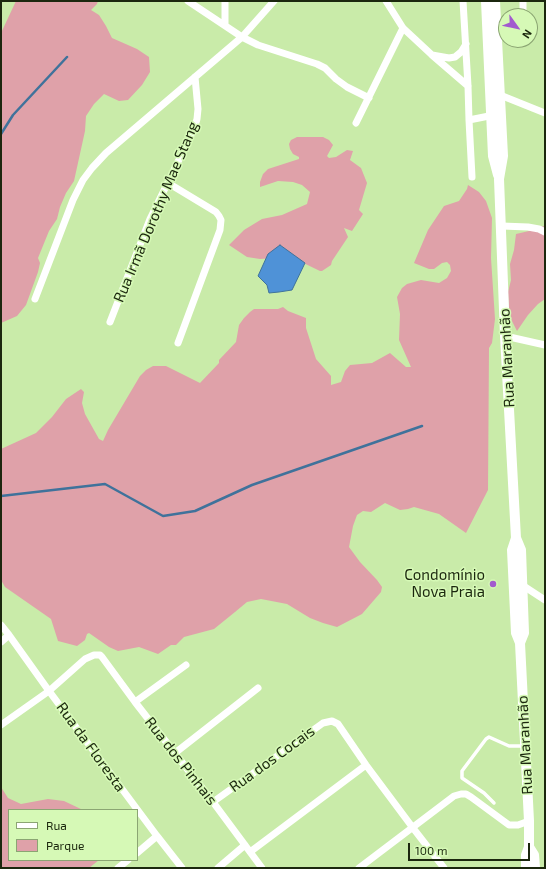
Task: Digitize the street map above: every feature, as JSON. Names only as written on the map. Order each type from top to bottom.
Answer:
[{"type":"street","points":[[188,1],[258,45],[317,64],[325,68],[346,87],[369,98]]},
{"type":"street","points":[[225,1],[225,25]]},
{"type":"street","points":[[35,299],[73,200],[83,180],[92,168],[106,153],[242,36],[274,1]]},
{"type":"street","points":[[386,1],[403,28],[468,86]]},
{"type":"street","points":[[463,1],[472,177]]},
{"type":"street","name":"Rua Maranhão","points":[[486,1],[496,115],[503,156],[499,179],[516,538],[521,550],[519,590],[524,633],[520,642],[529,821],[529,846],[526,856],[526,868]]},
{"type":"street","name":"Rua Maranhão","points":[[495,1],[500,95],[496,115]]},
{"type":"street","points":[[356,123],[403,28]]},
{"type":"street","points":[[432,55],[449,58],[455,57],[461,52],[466,44]]},
{"type":"street","name":"Rua Irmã Dorothy Mae Stang","points":[[110,322],[150,219],[194,129],[198,109],[195,77]]},
{"type":"street","points":[[500,95],[545,113]]},
{"type":"street","points":[[468,120],[496,115]]},
{"type":"street","points":[[168,183],[216,212],[221,220],[220,230],[178,344]]},
{"type":"street","points":[[502,226],[528,227],[545,232]]},
{"type":"street","points":[[506,336],[545,345]]},
{"type":"street","points":[[519,590],[545,600]]},
{"type":"street","name":"Rua da Floresta","points":[[1,625],[137,809]]},
{"type":"street","points":[[1,642],[9,635]]},
{"type":"street","name":"Rua dos Pinhais","points":[[49,691],[85,659],[94,655],[100,655],[262,868]]},
{"type":"street","points":[[135,702],[186,665]]},
{"type":"street","points":[[175,753],[258,688]]},
{"type":"street","points":[[1,725],[49,691]]},
{"type":"street","name":"Rua dos Cocais","points":[[213,802],[323,723],[332,721],[338,724],[366,765]]},
{"type":"street","points":[[250,852],[366,765],[444,868]]},
{"type":"street","points":[[359,868],[454,796],[461,794],[470,796],[509,825],[518,825],[529,821]]},
{"type":"street","name":"Rua da Floresta","points":[[138,810],[182,868]]},
{"type":"street","points":[[138,852],[157,836]]},
{"type":"street","points":[[218,868],[245,845]]},
{"type":"street","name":"Rua Maranhão","points":[[529,846],[534,855],[535,868]]},
{"type":"street","points":[[118,868],[127,861]]},
{"type":"lane","points":[[494,803],[484,793],[462,778],[462,771],[486,738],[489,737],[509,746],[526,746]]},
{"type":"green space","points":[[16,1],[98,1],[91,10],[99,15],[112,38],[137,49],[149,57],[150,72],[142,85],[128,100],[119,101],[104,94],[94,104],[86,116],[85,131],[74,181],[66,193],[57,219],[49,231],[38,258],[40,263],[38,272],[26,305],[17,316],[1,323],[1,33]]},
{"type":"green space","points":[[297,137],[323,137],[329,140],[333,145],[327,156],[329,158],[336,157],[347,150],[353,151],[350,160],[361,168],[367,183],[359,210],[363,214],[352,231],[344,228],[348,237],[332,261],[331,265],[322,271],[291,257],[260,259],[247,257],[229,245],[244,230],[262,219],[282,215],[307,204],[310,192],[302,185],[293,182],[278,181],[260,187],[263,174],[268,169],[299,159],[299,157],[293,154],[289,144],[291,140]]},
{"type":"green space","points":[[468,185],[479,192],[486,201],[492,218],[491,258],[495,319],[492,343],[489,348],[488,490],[466,533],[439,514],[414,507],[400,510],[385,503],[371,512],[363,511],[357,515],[353,526],[349,547],[382,587],[381,592],[362,614],[337,627],[310,618],[287,604],[261,599],[247,602],[214,629],[184,637],[176,645],[171,645],[158,654],[139,647],[118,651],[109,647],[89,633],[87,634],[85,640],[77,646],[58,641],[51,619],[5,587],[1,580],[1,449],[36,433],[52,417],[66,399],[81,389],[84,392],[82,403],[85,414],[99,439],[103,441],[140,376],[146,370],[153,366],[166,366],[200,383],[236,342],[239,325],[254,309],[278,309],[283,307],[288,311],[306,318],[306,328],[316,359],[331,376],[331,385],[341,382],[345,371],[350,365],[372,363],[390,353],[406,367],[411,367],[399,340],[400,314],[397,297],[402,288],[407,284],[421,280],[439,283],[447,278],[451,271],[450,265],[447,262],[442,263],[434,269],[429,269],[414,263],[428,230],[444,206],[459,201]]},
{"type":"green space","points":[[545,225],[545,299],[528,315],[517,331],[512,321],[509,308],[508,292],[511,280],[510,264],[516,234]]},
{"type":"green space","points":[[1,787],[8,798],[21,804],[48,799],[64,801],[81,809],[8,809],[8,861],[98,861],[89,868],[1,868]]},
{"type":"water","points":[[280,245],[305,263],[292,290],[269,293],[267,285],[258,276],[268,254]]},
{"type":"waterway","points":[[1,134],[13,115],[67,57]]},
{"type":"waterway","points":[[1,496],[105,484],[163,516],[195,511],[252,485],[422,426]]},
{"type":"place","name":"Condomínio Nova Praia","points":[[493,584]]}]
